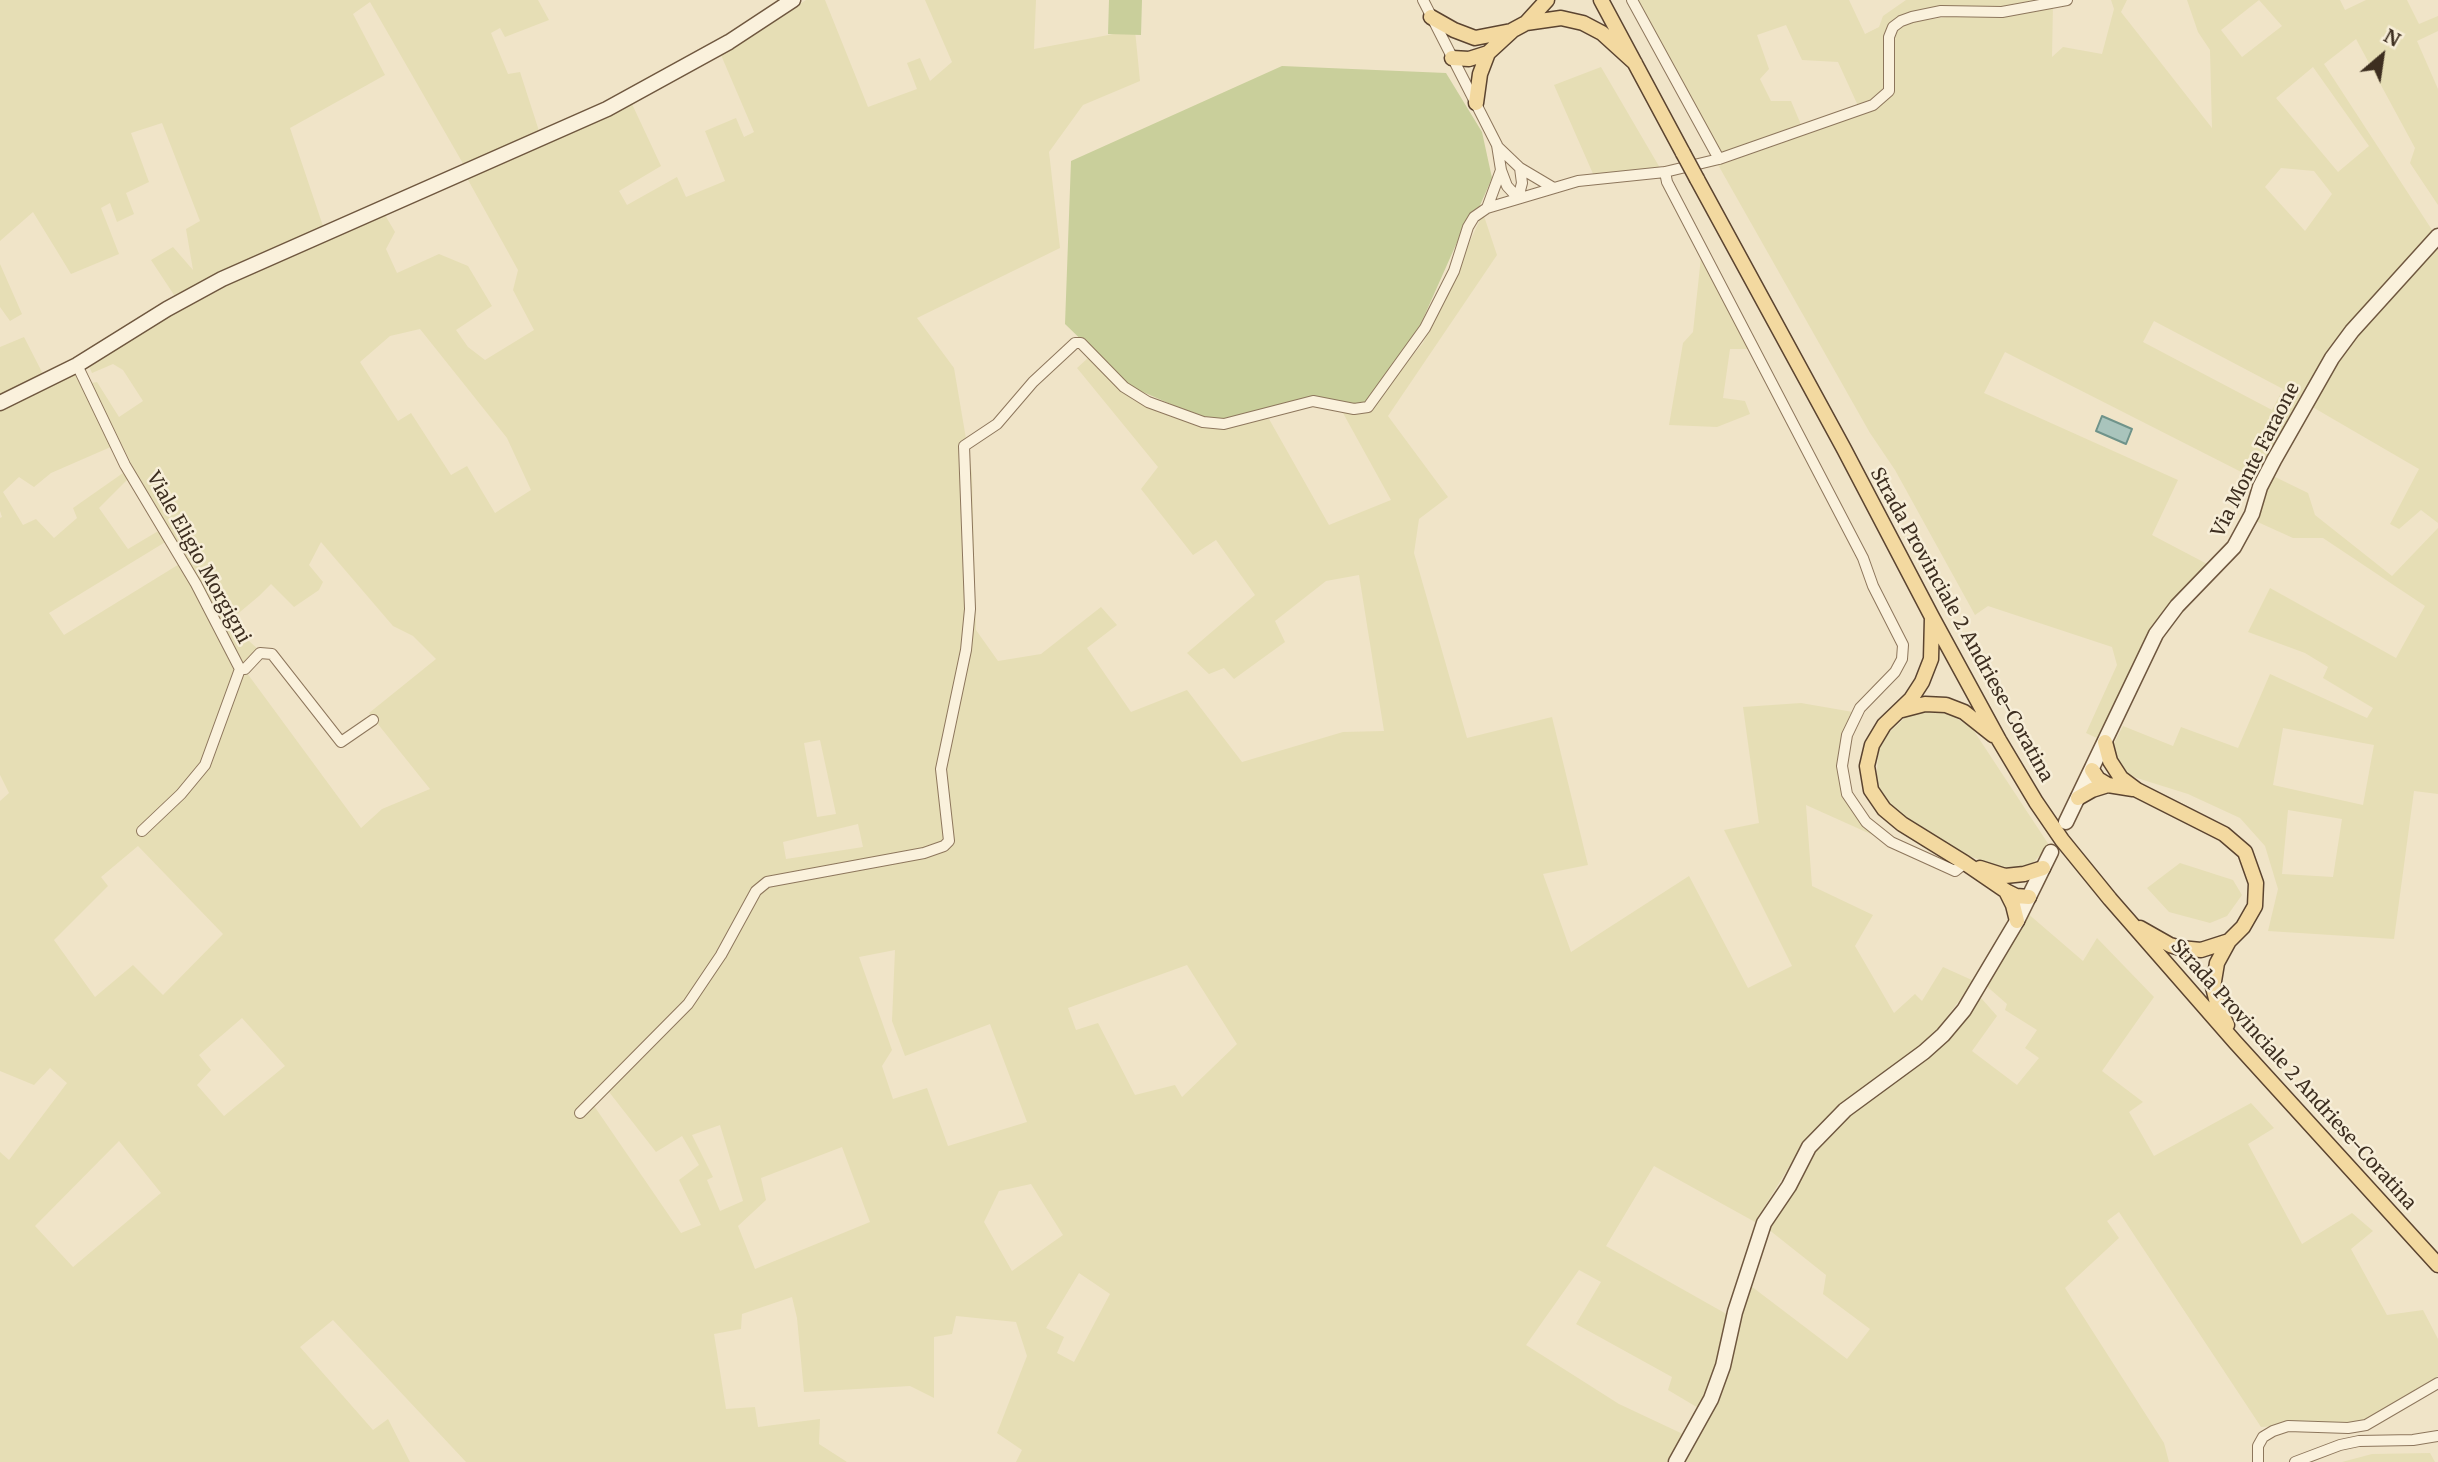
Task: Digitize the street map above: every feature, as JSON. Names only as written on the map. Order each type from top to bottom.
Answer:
[{"type":"main road","points":[[1452,58],[1469,59],[1488,53],[1547,0]]},
{"type":"main road","name":"Strada Provinciale 2 Andriese-Coratina","points":[[1601,0],[1932,617],[2036,802],[2062,839],[2130,922],[2438,1265]]},
{"type":"main road","points":[[1431,17],[1475,38]]},
{"type":"main road","points":[[1452,58],[1461,47],[1475,38],[1561,18],[1583,23],[1602,33],[1634,63]]},
{"type":"main road","points":[[1476,103],[1480,74],[1488,53]]},
{"type":"main road","points":[[1932,617],[1931,659],[1922,682],[1902,710],[1884,725],[1872,745],[1867,766],[1871,790],[1884,809],[1902,824],[2006,891],[2016,896],[2029,897]]},
{"type":"main road","points":[[1902,710],[1925,704],[1946,705],[1964,712],[1999,740]]},
{"type":"main road","points":[[2105,741],[2114,782]]},
{"type":"main road","points":[[2092,770],[2098,779],[2137,790],[2224,834],[2245,852],[2256,883],[2255,906],[2229,941],[2217,963],[2213,987],[2218,1007],[2235,1042]]},
{"type":"main road","points":[[2078,798],[2114,782]]},
{"type":"main road","points":[[1965,863],[2006,876],[2029,897]]},
{"type":"main road","points":[[2006,876],[2043,868]]},
{"type":"main road","points":[[2006,891],[2017,921]]},
{"type":"main road","points":[[2130,922],[2180,948],[2201,950],[2229,941]]},
{"type":"street","points":[[0,403],[77,365],[167,309],[222,279],[607,109],[729,42],[793,0]]},
{"type":"street","points":[[1423,0],[1497,145],[1507,186],[1518,198]]},
{"type":"street","points":[[1632,0],[1719,159]]},
{"type":"street","points":[[580,1113],[688,1004],[721,955],[756,891],[767,881],[924,853],[944,846],[949,841],[941,769],[966,650],[970,609],[964,446],[997,424],[1032,382],[1075,343],[1081,343],[1124,387],[1148,402],[1203,422],[1224,424],[1313,401],[1354,409],[1368,407],[1425,328],[1454,271],[1468,227],[1474,217],[1487,208],[1578,181],[1665,172],[1719,159],[1873,105],[1889,91],[1889,37],[1893,27],[1900,21],[1941,10],[2002,12],[2067,0]]},
{"type":"street","points":[[1497,145],[1520,168],[1552,187]]},
{"type":"street","points":[[1518,198],[1522,183],[1520,168]]},
{"type":"street","points":[[1487,208],[1501,170]]},
{"type":"street","points":[[1665,172],[1667,182],[1863,558],[1872,586],[1903,645],[1902,659],[1895,671],[1860,708],[1847,735],[1842,766],[1847,794],[1866,822],[1891,842],[1955,871],[1965,863]]},
{"type":"street","name":"Via Monte Faraone","points":[[2066,822],[2156,634],[2166,619],[2222,562],[2239,540],[2273,460],[2332,358],[2352,331],[2438,236]]},
{"type":"street","name":"Viale Eligio Morgigni","points":[[77,365],[125,465],[196,584],[240,669],[205,765],[181,794],[142,831]]},
{"type":"street","points":[[240,669],[245,669],[260,653],[272,654],[341,742],[373,720]]},
{"type":"street","points":[[1676,1462],[1711,1399],[1723,1366],[1735,1312],[1764,1223],[1789,1186],[1809,1147],[1845,1110],[1924,1052],[1964,1010],[2017,921],[2051,852]]},
{"type":"street","points":[[2259,1462],[2258,1446],[2263,1437],[2273,1431],[2288,1426],[2348,1428],[2366,1425],[2438,1383]]},
{"type":"street","points":[[2295,1462],[2340,1445],[2359,1441],[2413,1440],[2438,1436]]},
{"type":"shaded area","points":[[0,0],[538,0],[549,20],[505,37],[500,28],[491,33],[508,74],[520,72],[540,134],[465,167],[370,2],[353,14],[385,75],[290,128],[324,229],[174,295],[151,260],[173,247],[193,270],[186,229],[200,221],[162,123],[131,133],[149,182],[126,193],[134,214],[117,222],[110,203],[101,208],[119,254],[71,274],[33,212],[0,241]]},
{"type":"shaded area","points":[[806,0],[825,0],[868,107],[917,89],[907,63],[920,58],[930,81],[952,62],[925,0],[1036,0],[1034,49],[1135,30],[1140,81],[1083,105],[1049,152],[1060,248],[917,318],[954,368],[972,474],[976,630],[998,661],[1041,654],[1101,607],[1117,625],[1087,648],[1131,712],[1187,690],[1242,762],[1343,732],[1384,731],[1359,575],[1326,581],[1275,621],[1285,642],[1234,679],[1224,668],[1209,674],[1187,653],[1255,595],[1216,540],[1193,555],[1141,489],[1158,467],[1077,368],[1088,358],[1133,400],[1202,428],[1269,419],[1329,525],[1391,500],[1343,413],[1366,412],[1423,343],[1483,213],[1497,255],[1388,416],[1448,497],[1419,519],[1414,553],[1467,738],[1552,717],[1588,865],[1543,874],[1571,952],[1689,876],[1748,988],[1792,966],[1724,830],[1759,823],[1743,707],[1801,703],[1853,712],[1838,753],[1841,787],[1875,836],[1806,805],[1812,886],[1873,915],[1855,946],[1894,1013],[1915,994],[1922,1001],[1943,967],[1974,981],[1933,1035],[1803,1144],[1755,1222],[1654,1166],[1606,1246],[1730,1316],[1710,1393],[1700,1409],[1668,1390],[1672,1377],[1576,1324],[1601,1282],[1579,1270],[1526,1345],[1619,1404],[1685,1435],[1669,1462],[1016,1462],[1022,1450],[997,1433],[1027,1356],[1016,1322],[956,1316],[952,1334],[934,1337],[934,1398],[910,1386],[804,1392],[797,1318],[792,1297],[742,1314],[741,1329],[714,1334],[726,1409],[755,1407],[758,1427],[820,1419],[819,1444],[847,1462],[466,1462],[333,1320],[300,1347],[373,1430],[388,1419],[410,1462],[0,1462],[0,1152],[9,1160],[67,1083],[50,1068],[34,1085],[0,1071],[0,801],[9,793],[0,775],[0,410],[74,369],[113,446],[51,473],[34,487],[19,477],[3,492],[23,525],[36,519],[54,538],[77,518],[73,508],[123,473],[128,479],[99,508],[128,549],[160,530],[167,541],[49,613],[64,635],[181,563],[91,383],[97,382],[119,417],[143,401],[123,370],[113,364],[92,373],[87,362],[230,281],[385,215],[395,232],[386,249],[397,273],[439,254],[468,266],[492,306],[456,330],[468,347],[485,360],[534,330],[513,290],[518,270],[467,178],[632,104],[661,166],[619,191],[627,205],[677,177],[686,197],[725,181],[705,131],[736,118],[744,137],[754,132],[721,55]],"holes":[[[420,329],[507,438],[531,490],[495,513],[467,466],[451,475],[411,413],[398,421],[360,362],[390,336]],[[321,542],[393,626],[413,636],[436,659],[369,713],[430,789],[382,809],[361,828],[244,669],[259,650],[228,622],[271,584],[294,607],[319,590],[323,582],[309,565]],[[820,740],[836,814],[817,817],[804,743]],[[858,824],[863,847],[786,859],[783,842]],[[138,846],[223,934],[163,995],[133,965],[95,997],[54,940],[108,886],[101,877]],[[895,950],[892,1021],[905,1056],[990,1024],[1027,1122],[948,1146],[927,1088],[893,1099],[882,1066],[892,1050],[859,957]],[[1187,965],[1237,1044],[1182,1097],[1175,1085],[1135,1095],[1098,1023],[1076,1030],[1068,1008]],[[242,1018],[285,1066],[224,1116],[197,1085],[211,1070],[199,1055]],[[602,1083],[656,1152],[682,1136],[699,1165],[679,1180],[701,1225],[681,1233],[588,1097]],[[720,1125],[743,1201],[720,1211],[707,1180],[713,1177],[692,1135]],[[119,1141],[161,1193],[73,1267],[35,1226]],[[842,1147],[870,1222],[755,1269],[738,1226],[766,1200],[761,1178]],[[1031,1184],[1063,1235],[1012,1271],[984,1222],[999,1191]],[[1079,1273],[1110,1294],[1074,1362],[1057,1353],[1064,1337],[1046,1328]]]},
{"type":"shaded area","points":[[1634,0],[1849,0],[1865,34],[1879,27],[1883,16],[1906,0],[2051,0],[1990,11],[1901,17],[1885,41],[1885,91],[1859,108],[1838,62],[1802,60],[1786,25],[1757,35],[1769,69],[1760,79],[1771,101],[1791,101],[1802,127],[1713,156]]},
{"type":"shaded area","points":[[2111,0],[2127,0],[2121,12],[2212,128],[2210,50],[2198,32],[2187,0],[2259,0],[2340,0],[2345,10],[2366,0],[2407,0],[2419,24],[2438,16],[2438,31],[2417,41],[2438,89],[2438,205],[2410,163],[2415,148],[2356,39],[2324,64],[2434,233],[2326,359],[2259,481],[2005,352],[1984,393],[2178,480],[2152,535],[2211,566],[2159,621],[2101,740],[2086,733],[2117,665],[2112,647],[1988,606],[1975,615],[1895,470],[1870,433],[1717,163],[1879,105],[1892,87],[1890,42],[1899,24],[1973,13],[1987,17],[2053,4],[2052,57],[2063,47],[2102,54],[2114,9]],"holes":[[[2259,0],[2282,26],[2242,57],[2221,30]],[[2313,67],[2369,146],[2338,172],[2276,98]],[[2281,168],[2314,171],[2332,194],[2305,231],[2265,187]],[[2154,321],[2283,389],[2272,410],[2143,342]]]},
{"type":"shaded area","points":[[1601,67],[1660,168],[1594,176],[1554,85]]},
{"type":"shaded area","points":[[2438,244],[2438,523],[2421,510],[2399,529],[2390,524],[2419,469],[2309,405],[2345,344]]},
{"type":"shaded area","points":[[1701,257],[1750,349],[1730,349],[1723,398],[1745,401],[1750,414],[1717,427],[1669,425],[1683,343],[1693,332]]},
{"type":"shaded area","points":[[0,264],[22,314],[10,321],[0,307]]},
{"type":"shaded area","points":[[24,337],[43,374],[0,398],[0,347]]},
{"type":"shaded area","points":[[2269,474],[2308,493],[2315,515],[2392,576],[2438,528],[2438,794],[2414,791],[2394,939],[2268,931],[2278,889],[2265,846],[2240,818],[2188,794],[2121,773],[2110,751],[2123,726],[2173,746],[2181,727],[2238,748],[2270,674],[2367,718],[2373,708],[2323,678],[2328,667],[2305,653],[2248,632],[2270,588],[2396,658],[2425,606],[2323,538],[2293,538],[2251,519]],"holes":[[[2283,728],[2374,745],[2363,805],[2273,785]],[[2288,810],[2342,819],[2333,877],[2282,874]]]},
{"type":"shaded area","points":[[1943,710],[1972,728],[2049,845],[2031,865],[2011,871],[1961,853],[1895,812],[1876,785],[1879,742],[1911,712]]},
{"type":"shaded area","points":[[2180,863],[2233,880],[2242,895],[2227,916],[2210,923],[2169,912],[2147,888]]},
{"type":"shaded area","points":[[2026,912],[2083,961],[2097,938],[2154,997],[2102,1071],[2143,1102],[2129,1112],[2154,1156],[2251,1103],[2274,1128],[2248,1144],[2302,1244],[2352,1213],[2373,1231],[2351,1249],[2387,1315],[2423,1310],[2438,1339],[2438,1376],[2369,1421],[2261,1427],[2119,1212],[2107,1221],[2119,1238],[2065,1288],[2164,1443],[2169,1462],[1683,1462],[1747,1283],[1847,1359],[1870,1329],[1823,1294],[1826,1275],[1763,1225],[1809,1149],[1952,1026],[1971,995],[1982,999],[1997,1016],[1972,1051],[2017,1085],[2039,1058],[2025,1048],[2037,1030],[2005,1010],[2007,1004],[1983,983]]},
{"type":"shaded area","points":[[2430,1453],[2435,1462],[2342,1462],[2372,1454]]},
{"type":"green space","points":[[1109,0],[1142,0],[1141,35],[1108,34]]},
{"type":"green space","points":[[1282,66],[1446,73],[1482,132],[1492,178],[1478,210],[1466,222],[1419,328],[1366,402],[1352,404],[1310,397],[1223,420],[1205,419],[1129,386],[1065,324],[1071,161]]},
{"type":"water","points":[[2102,416],[2132,429],[2126,444],[2096,431]]}]
